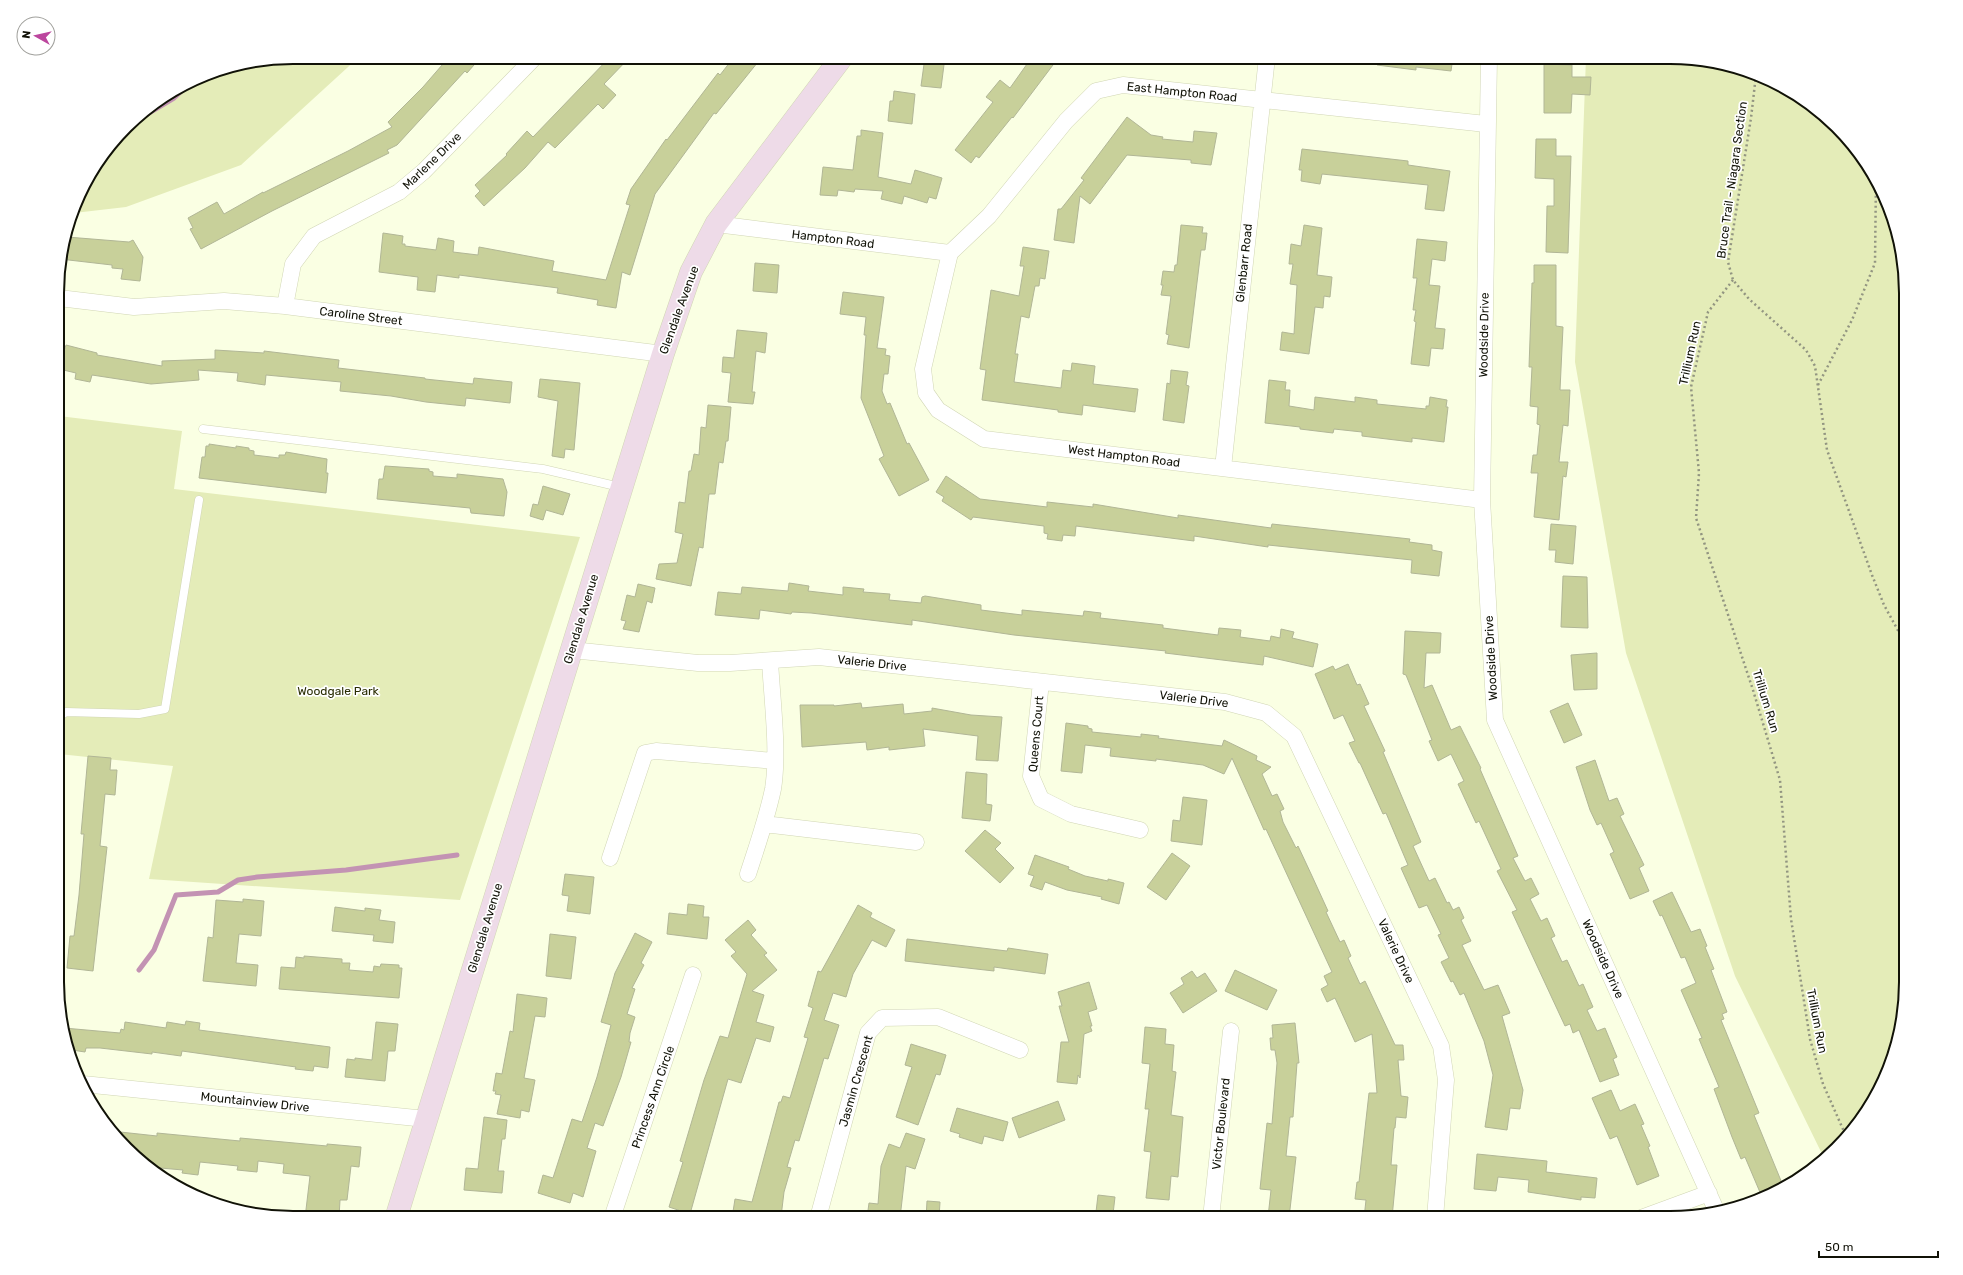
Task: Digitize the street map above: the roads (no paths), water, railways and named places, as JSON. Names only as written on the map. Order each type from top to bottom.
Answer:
[{"type":"main road","name":"Glendale Avenue","points":[[398,1211],[663,354],[691,272],[716,224],[837,64]]},
{"type":"street","name":"Marlene Drive","points":[[285,306],[293,264],[314,236],[399,192],[424,171],[528,64]]},
{"type":"street","name":"Glenbarr Road","points":[[1223,468],[1266,64]]},
{"type":"street","name":"Woodside Drive","points":[[1489,64],[1486,124],[1482,500],[1494,720],[1715,1207]]},
{"type":"street","name":"East Hampton Road","points":[[950,253],[989,216],[1066,121],[1096,92],[1124,85],[1486,124]]},
{"type":"street","name":"Hampton Road","points":[[716,224],[950,253]]},
{"type":"street","name":"West Hampton Road","points":[[950,253],[923,369],[926,393],[938,410],[984,439],[1482,500]]},
{"type":"street","name":"Caroline Street","points":[[64,299],[134,307],[224,301],[285,306],[663,354]]},
{"type":"street","name":"Valerie Drive","points":[[572,650],[698,663],[770,661],[819,657],[1225,702],[1266,713],[1294,736],[1441,1046],[1446,1080],[1436,1211]]},
{"type":"street","points":[[748,874],[764,824],[773,788],[775,761],[770,661]]},
{"type":"street","name":"Queens Court","points":[[1041,682],[1031,776],[1041,799],[1071,814],[1140,830]]},
{"type":"street","points":[[610,858],[645,753],[656,751],[775,761]]},
{"type":"street","points":[[764,824],[916,842]]},
{"type":"street","name":"Princess Ann Circle","points":[[614,1211],[693,975]]},
{"type":"street","name":"Jasmin Crescent","points":[[820,1211],[868,1033],[882,1018],[938,1017],[1020,1050]]},
{"type":"street","name":"Victor Boulevard","points":[[1212,1211],[1231,1031]]},
{"type":"street","name":"Mountainview Drive","points":[[89,1085],[426,1119]]},
{"type":"street","points":[[1659,1211],[1709,1193]]},
{"type":"lane","points":[[203,429],[544,469],[622,488]]},
{"type":"lane","points":[[64,713],[66,712],[139,714],[165,709],[199,500]]},
{"type":"waterway","points":[[139,970],[154,950],[176,895],[218,892],[238,880],[257,877],[346,870],[457,855]]},
{"type":"park label","name":"Woodgale Park","points":[[338,691]]}]
